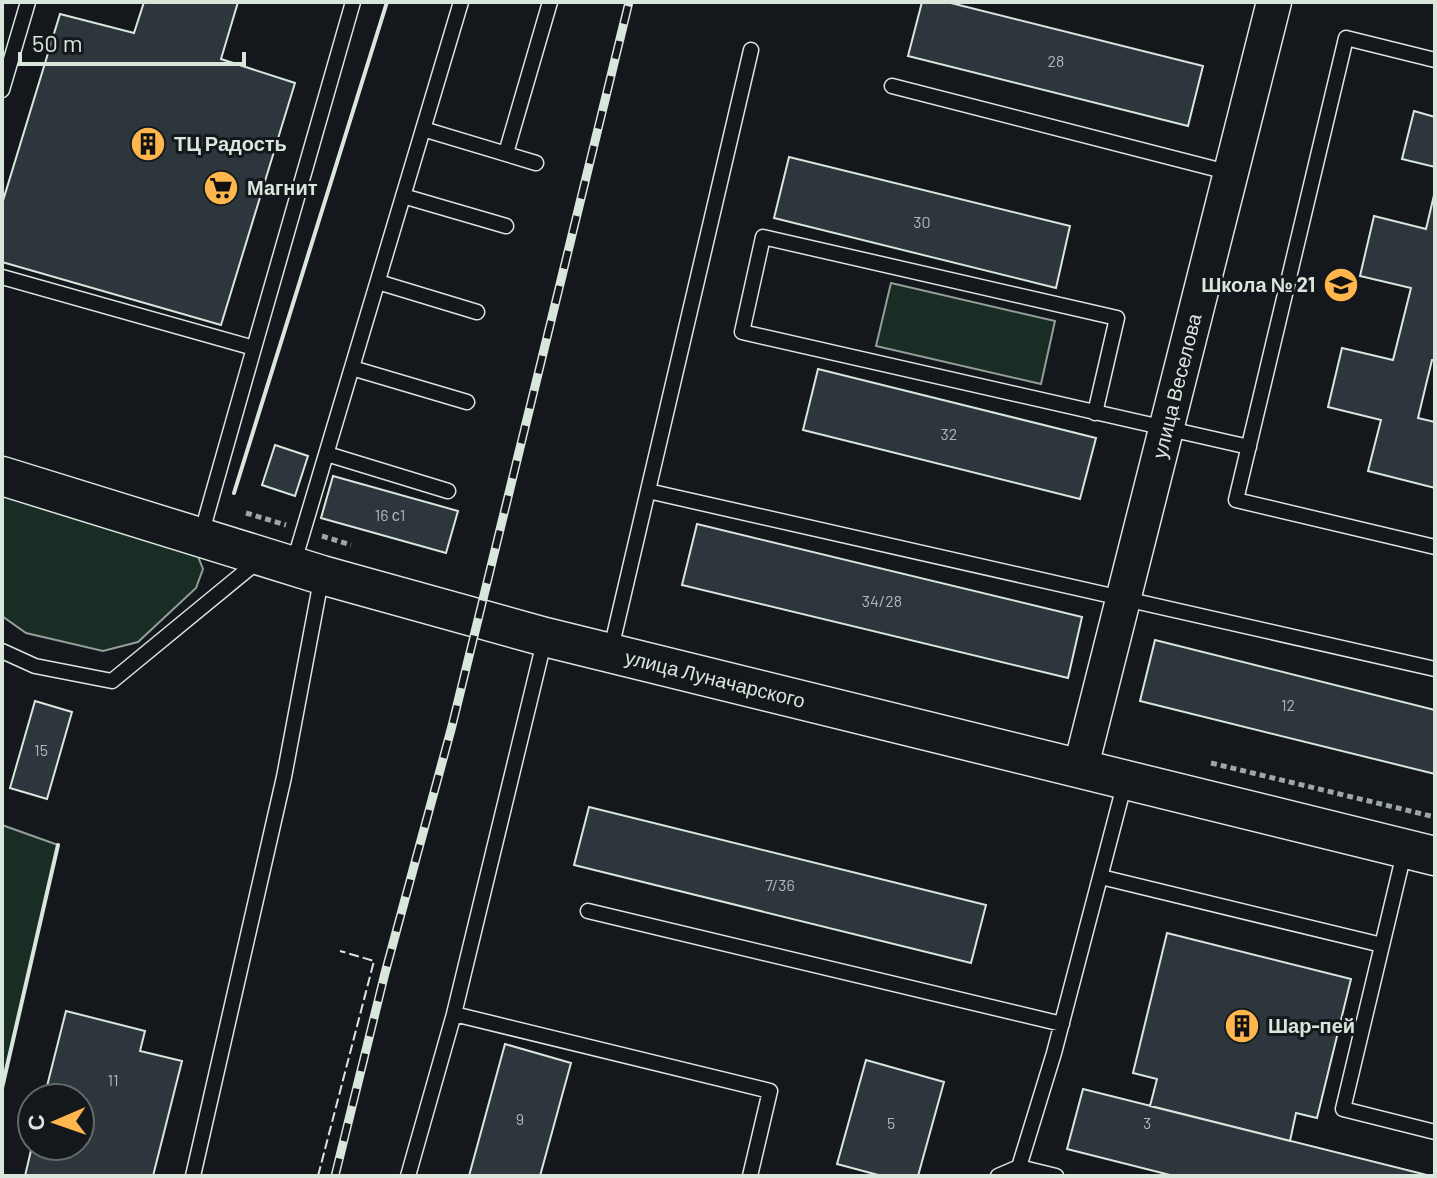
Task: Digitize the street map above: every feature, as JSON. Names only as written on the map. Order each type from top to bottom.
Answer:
[{"type":"main road","name":"улица Луначарского","points":[[2,476],[201,535],[293,566],[545,637],[1420,852]]},
{"type":"street","name":"улица Веселова","points":[[1080,770],[1274,2]]},
{"type":"lane","points":[[2,90],[28,2]]},
{"type":"lane","points":[[201,535],[353,2]]},
{"type":"lane","points":[[193,1176],[284,777],[293,566],[461,2]]},
{"type":"lane","points":[[506,153],[550,2]]},
{"type":"lane","points":[[1435,60],[1346,38],[1236,500],[1435,547]]},
{"type":"lane","points":[[610,653],[751,50]]},
{"type":"lane","points":[[892,86],[1231,173]]},
{"type":"lane","points":[[423,129],[536,163]]},
{"type":"lane","points":[[403,196],[506,226]]},
{"type":"lane","points":[[1095,413],[1117,318],[763,237],[742,332],[1095,413],[1166,427],[1249,447]]},
{"type":"lane","points":[[2,277],[254,348]]},
{"type":"lane","points":[[378,282],[477,312]]},
{"type":"lane","points":[[352,368],[467,402]]},
{"type":"lane","points":[[327,454],[448,491]]},
{"type":"lane","points":[[648,491],[1435,669]]},
{"type":"lane","points":[[2,651],[35,666],[112,681],[293,566]]},
{"type":"lane","points":[[408,1176],[454,1014],[545,637]]},
{"type":"lane","points":[[1019,1167],[1062,1024],[1126,781]]},
{"type":"lane","points":[[1420,852],[1382,945],[1343,1109],[1435,1132]]},
{"type":"lane","points":[[1101,877],[1382,945]]},
{"type":"lane","points":[[588,911],[1062,1024]]},
{"type":"lane","points":[[454,1014],[770,1091],[750,1176]]},
{"type":"lane","points":[[998,1176],[1019,1167],[1056,1176]]},
{"type":"path","points":[[1209,763],[1435,817]]},
{"type":"green space","points":[[891,283],[1055,321],[1041,384],[876,346]]},
{"type":"green space","points":[[2,493],[195,549],[203,569],[196,588],[138,642],[103,651],[26,633],[2,616]]},
{"type":"green space","points":[[2,825],[58,845],[2,1088]]},
{"type":"building","name":"ТЦ Радость","points":[[144,2],[238,2],[221,59],[295,83],[221,325],[2,262],[2,204],[60,14],[134,33]]},
{"type":"building","points":[[922,2],[947,2],[1203,66],[1188,126],[908,56]]},
{"type":"building","points":[[1414,111],[1435,117],[1435,167],[1402,159]]},
{"type":"building","points":[[789,157],[1070,226],[1056,288],[774,218]]},
{"type":"building","points":[[1435,191],[1435,360],[1432,360],[1418,418],[1435,422],[1435,488],[1368,471],[1381,420],[1328,407],[1342,348],[1393,360],[1411,288],[1360,276],[1374,216],[1426,229]]},
{"type":"building","points":[[818,369],[1096,438],[1080,499],[803,430]]},
{"type":"building","points":[[275,445],[308,456],[295,496],[262,485]]},
{"type":"building","points":[[333,476],[458,511],[446,553],[321,518]]},
{"type":"building","points":[[697,524],[1082,617],[1068,678],[682,585]]},
{"type":"building","points":[[1155,640],[1435,710],[1435,774],[1140,701]]},
{"type":"building","points":[[35,701],[72,712],[47,799],[10,788]]},
{"type":"building","points":[[589,807],[986,905],[971,963],[574,865]]},
{"type":"building","name":"Шар-пей","points":[[1167,933],[1351,979],[1317,1118],[1296,1113],[1290,1141],[1150,1106],[1157,1079],[1133,1073]]},
{"type":"building","points":[[66,1011],[145,1031],[140,1051],[182,1061],[153,1176],[25,1176],[28,1162],[96,1162],[96,1082],[48,1082]]},
{"type":"building","points":[[505,1044],[571,1063],[540,1176],[469,1176]]},
{"type":"building","points":[[866,1060],[944,1082],[918,1176],[882,1176],[837,1164]]},
{"type":"building","points":[[1083,1089],[1427,1176],[1174,1176],[1067,1149]]},
{"type":"railway","points":[[335,1176],[385,973],[452,726],[629,2]]},
{"type":"fence","points":[[318,1176],[374,961],[340,951]]},
{"type":"wall","points":[[234,493],[387,2]]},
{"type":"wall","points":[[2,1088],[58,845]]},
{"type":"place","name":"ТЦ Радость","points":[[148,144]]},
{"type":"place","name":"Магнит","points":[[221,188]]},
{"type":"place","name":"Школа № 21","points":[[1341,285]]},
{"type":"place","name":"Шар-пей","points":[[1242,1026]]}]
